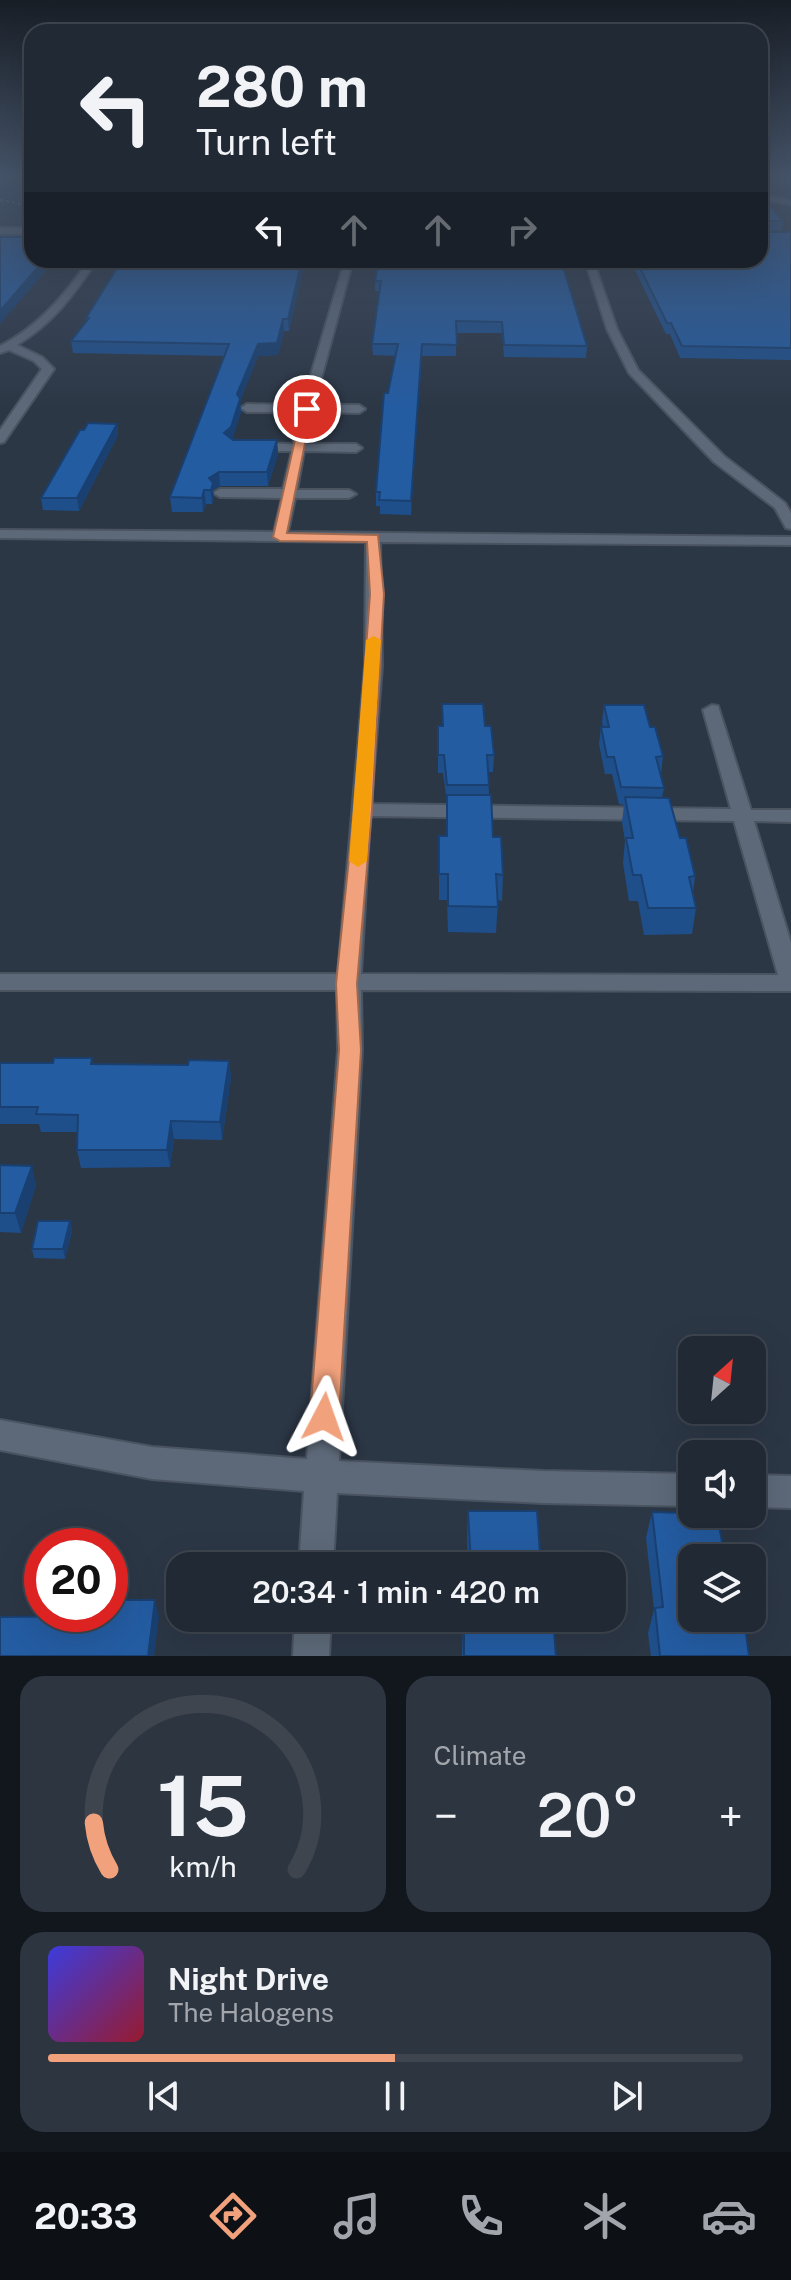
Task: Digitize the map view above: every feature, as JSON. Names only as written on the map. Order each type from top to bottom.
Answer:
[{"type":"lane","points":[[5,348],[42,322],[71,293],[88,268]]},
{"type":"lane","points":[[280,537],[307,409],[347,268]]},
{"type":"lane","points":[[592,268],[612,329],[633,371],[719,459],[780,506],[791,525]]},
{"type":"lane","points":[[0,439],[48,369],[38,359],[5,348]]},
{"type":"lane","points":[[247,408],[359,409]]},
{"type":"lane","points":[[234,447],[356,448]]},
{"type":"lane","points":[[220,493],[349,494]]},
{"type":"lane","points":[[0,534],[791,540]]},
{"type":"lane","points":[[317,1552],[350,1050],[346,984],[363,810],[377,594],[373,538]]},
{"type":"lane","points":[[0,982],[791,982],[712,710]]},
{"type":"lane","points":[[363,810],[791,816]]},
{"type":"lane","points":[[0,1435],[152,1463],[320,1476],[543,1487],[678,1490]]},
{"type":"lane","points":[[766,1491],[791,1492]]},
{"type":"lane","points":[[311,1656],[312,1632]]},
{"type":"building","points":[[0,254],[24,254],[24,268],[37,268],[0,311]]},
{"type":"building","points":[[768,254],[791,254],[791,348],[682,346],[671,323],[667,323],[640,268],[768,268]]},
{"type":"building","points":[[117,268],[300,268],[288,319],[283,319],[277,343],[258,344],[237,394],[240,399],[231,427],[224,433],[233,440],[277,440],[267,472],[219,472],[209,478],[213,483],[211,490],[204,490],[202,498],[170,497],[229,344],[71,341],[89,318],[86,318]]},
{"type":"building","points":[[377,268],[563,268],[587,346],[504,345],[502,322],[456,321],[457,345],[422,344],[411,501],[379,500],[380,492],[376,492],[384,393],[388,393],[398,344],[372,344],[381,281],[375,281]]},
{"type":"building","points":[[88,423],[117,424],[77,498],[41,498],[80,430],[84,430]]},
{"type":"building","points":[[442,704],[483,704],[485,726],[491,726],[494,755],[487,755],[489,785],[447,785],[444,755],[438,755],[438,726],[443,726]]},
{"type":"building","points":[[604,705],[644,705],[650,727],[655,727],[663,756],[656,757],[664,788],[621,787],[614,757],[607,757],[601,727],[609,727]]},
{"type":"building","points":[[447,795],[491,795],[493,837],[501,837],[503,875],[496,874],[498,907],[448,906],[448,874],[439,874],[439,836],[447,836]]},
{"type":"building","points":[[625,797],[669,798],[680,838],[686,838],[695,876],[689,877],[696,908],[648,908],[641,875],[633,875],[626,838],[633,838]]},
{"type":"building","points":[[54,1058],[92,1058],[91,1064],[188,1065],[189,1060],[229,1061],[220,1122],[171,1121],[167,1150],[77,1150],[78,1115],[36,1114],[38,1107],[0,1107],[0,1063],[53,1063]]},
{"type":"building","points":[[0,1165],[32,1166],[15,1213],[0,1213]]},
{"type":"building","points":[[38,1221],[70,1221],[63,1249],[32,1249]]},
{"type":"building","points":[[468,1511],[537,1511],[540,1552],[470,1552]]},
{"type":"building","points":[[652,1512],[678,1513],[678,1528],[720,1528],[722,1544],[678,1544],[678,1632],[746,1632],[749,1656],[660,1656],[655,1608],[663,1607]]},
{"type":"building","points":[[128,1600],[155,1600],[148,1656],[0,1656],[0,1617],[24,1617],[24,1632],[128,1632]]},
{"type":"building","points":[[464,1632],[554,1632],[556,1656],[464,1656]]},
{"type":"slow traffic","points":[[358,861],[374,640]]},
{"type":"route","points":[[307,409],[280,537],[373,538],[377,594],[363,810],[346,984],[350,1050],[324,1417]]}]
